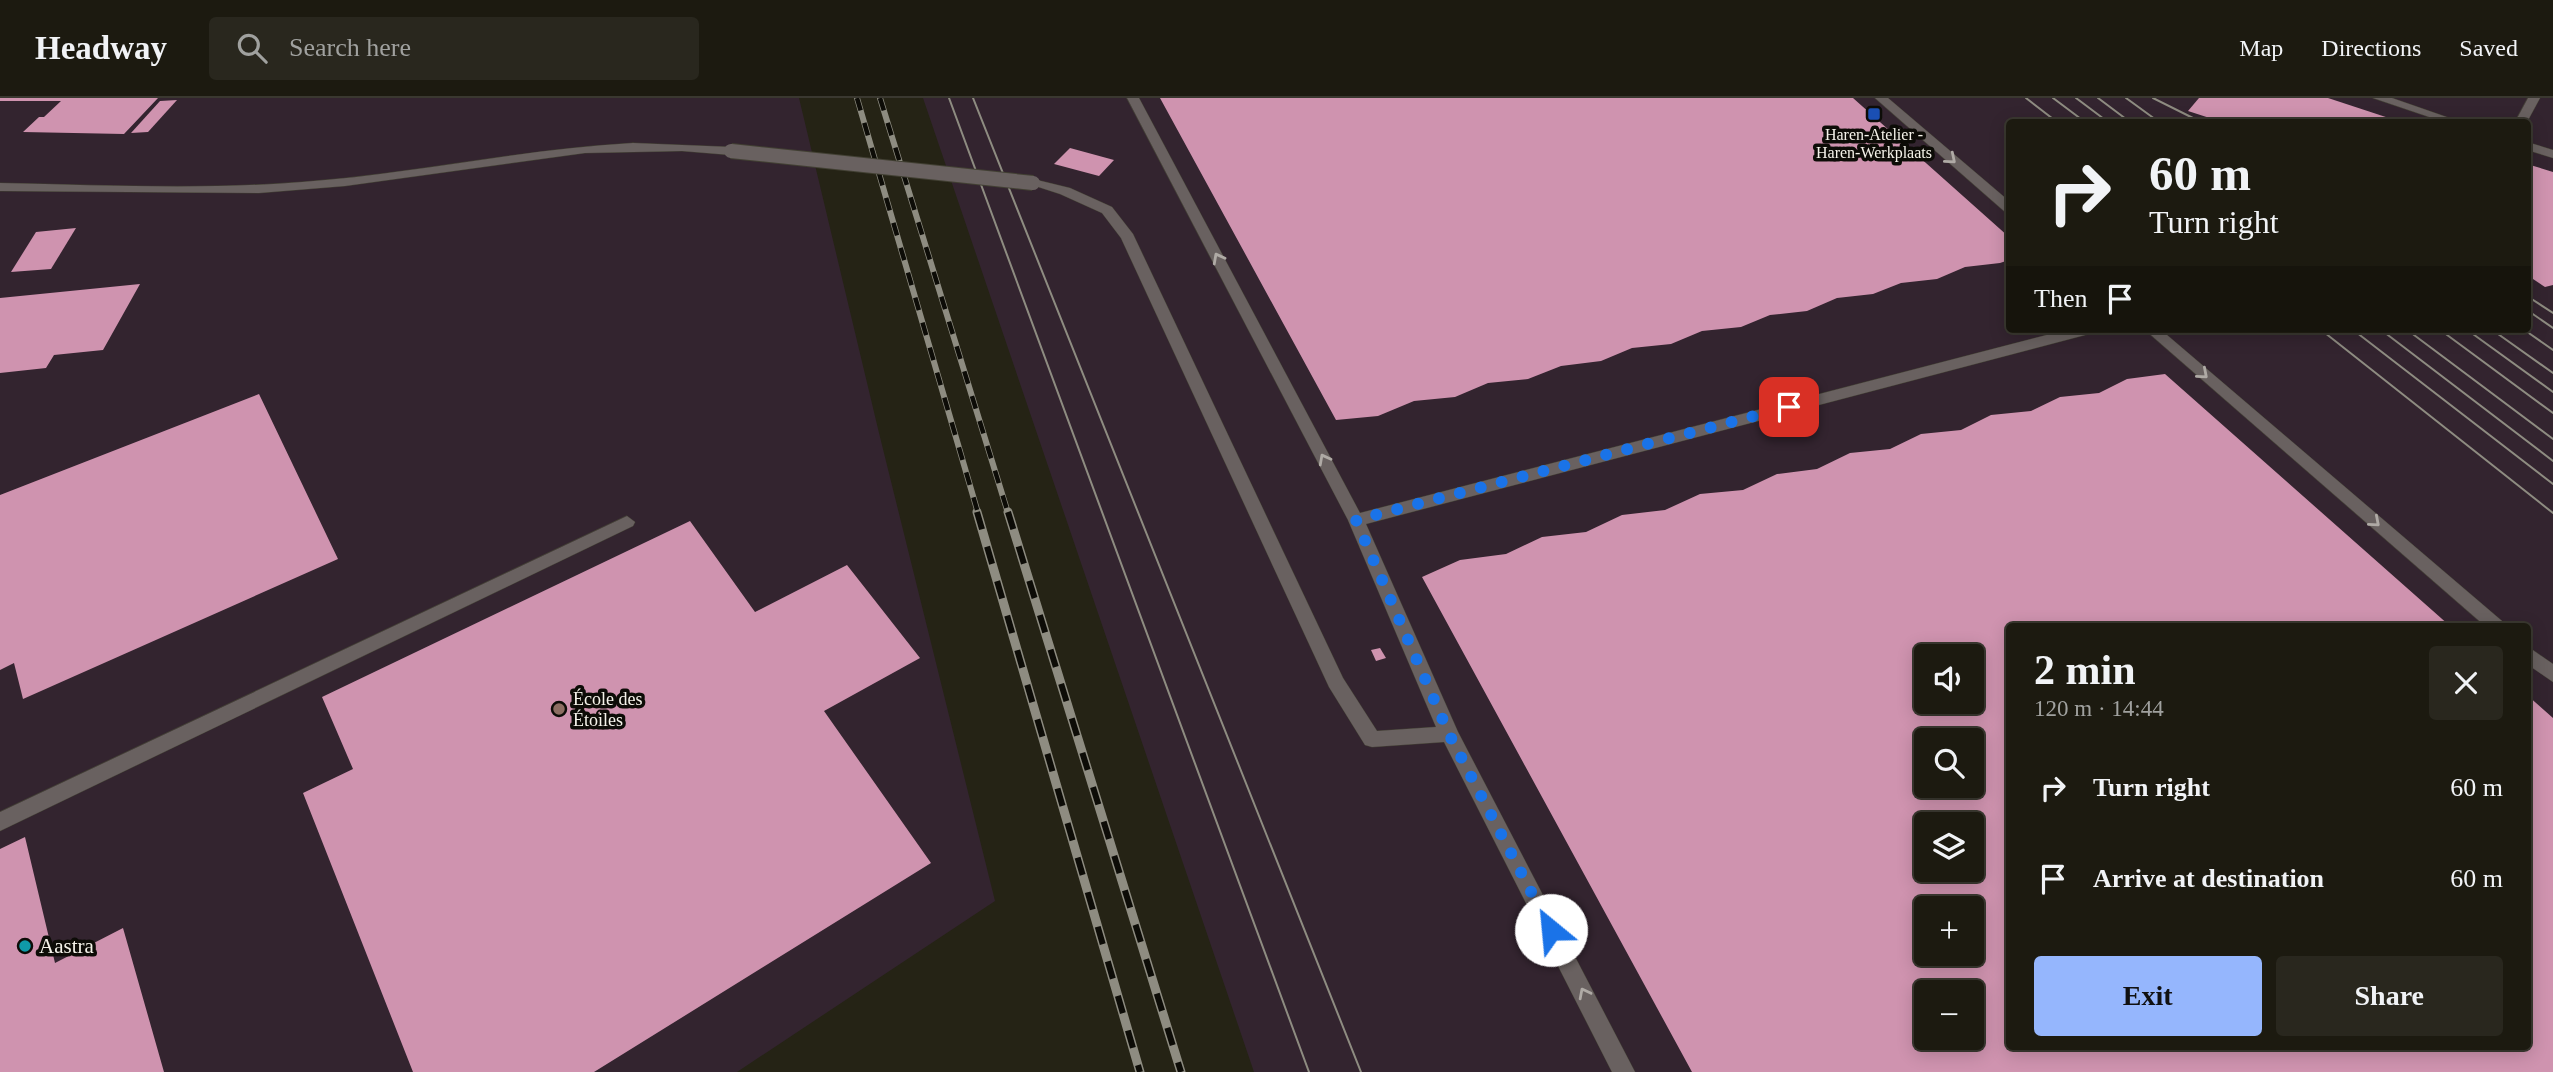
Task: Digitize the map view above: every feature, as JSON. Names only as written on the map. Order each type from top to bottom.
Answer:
[{"type":"lane","points":[[1133,98],[1356,520],[1449,734],[1624,1072]]},
{"type":"lane","points":[[1881,98],[2006,205]]},
{"type":"lane","points":[[2379,98],[2446,119]]},
{"type":"lane","points":[[2522,119],[2533,98]]},
{"type":"lane","points":[[2531,146],[2553,154]]},
{"type":"lane","points":[[0,187],[271,189],[345,182],[540,152],[617,147],[701,147],[1033,183],[1065,191],[1107,211],[1128,237],[1336,682],[1372,739],[1449,734]]},
{"type":"lane","points":[[1356,520],[2074,333]]},
{"type":"lane","points":[[2156,333],[2493,623]]},
{"type":"lane","points":[[0,822],[627,522]]},
{"type":"lane","points":[[2531,656],[2553,675]]},
{"type":"shaded area","points":[[0,98],[799,98],[995,901],[737,1072],[0,1072]]},
{"type":"shaded area","points":[[923,98],[2553,98],[2553,1072],[1254,1072]]},
{"type":"building","points":[[0,98],[158,98],[124,134],[23,132],[61,101],[0,101]]},
{"type":"building","points":[[1160,98],[1853,98],[2006,234],[2006,261],[2000,263],[1965,267],[1937,279],[1901,283],[1873,294],[1837,298],[1807,311],[1770,315],[1741,327],[1702,331],[1671,344],[1632,348],[1601,361],[1561,366],[1528,379],[1488,383],[1455,397],[1414,401],[1378,416],[1336,420]]},
{"type":"building","points":[[2199,98],[2328,98],[2392,119],[2213,119],[2188,111]]},
{"type":"building","points":[[177,100],[148,132],[131,133],[160,101]]},
{"type":"building","points":[[1070,148],[1114,160],[1099,176],[1054,164]]},
{"type":"building","points":[[2531,165],[2553,172],[2553,285],[2545,287],[2531,278]]},
{"type":"building","points":[[76,228],[51,269],[11,272],[36,232]]},
{"type":"building","points":[[140,284],[103,350],[54,355],[46,368],[0,373],[0,298]]},
{"type":"building","points":[[2165,374],[2447,623],[2006,623],[2006,1050],[2531,1050],[2531,699],[2553,718],[2553,1072],[1692,1072],[1422,577],[1460,560],[1506,554],[1542,537],[1586,532],[1622,515],[1665,510],[1700,494],[1743,490],[1777,474],[1817,469],[1850,453],[1890,449],[1921,434],[1961,430],[1991,415],[2031,411],[2060,397],[2099,393],[2127,379]]},
{"type":"building","points":[[259,394],[338,559],[23,699],[14,663],[0,670],[0,495]]},
{"type":"building","points":[[690,521],[755,612],[847,565],[920,658],[824,711],[931,863],[594,1072],[413,1072],[303,793],[353,769],[322,697]]},
{"type":"building","points":[[1380,648],[1386,658],[1376,661],[1371,650]]},
{"type":"building","name":"Aastra","points":[[25,837],[55,963],[123,928],[164,1072],[0,1072],[0,849]]},
{"type":"tram line","points":[[949,98],[1309,1072]]},
{"type":"tram line","points":[[973,98],[1361,1072]]},
{"type":"tram line","points":[[2026,98],[2053,119]]},
{"type":"tram line","points":[[2053,98],[2081,119]]},
{"type":"tram line","points":[[2076,98],[2104,119]]},
{"type":"tram line","points":[[2098,98],[2126,119]]},
{"type":"tram line","points":[[2126,98],[2155,119]]},
{"type":"tram line","points":[[2153,98],[2195,119]]},
{"type":"tram line","points":[[2531,299],[2553,313]]},
{"type":"tram line","points":[[2531,313],[2553,328]]},
{"type":"tram line","points":[[2325,333],[2553,513]]},
{"type":"tram line","points":[[2357,333],[2553,484]]},
{"type":"tram line","points":[[2385,333],[2553,461]]},
{"type":"tram line","points":[[2411,333],[2553,439]]},
{"type":"tram line","points":[[2444,333],[2553,413]]},
{"type":"tram line","points":[[2472,333],[2553,392]]},
{"type":"tram line","points":[[2497,333],[2553,373]]},
{"type":"tram line","points":[[2529,333],[2553,350]]},
{"type":"railway","points":[[857,98],[978,513]]},
{"type":"railway","points":[[880,98],[1008,513]]},
{"type":"railway","points":[[977,512],[1140,1072]]},
{"type":"railway","points":[[1008,512],[1181,1072]]},
{"type":"place","name":"Haren-Atelier - Haren-Werkplaats","points":[[1874,114]]},
{"type":"place","name":"École des Étoiles","points":[[559,709]]},
{"type":"place","name":"Aastra","points":[[25,946]]},
{"type":"route","points":[[1551,930],[1449,734],[1356,520],[1789,407]]}]
